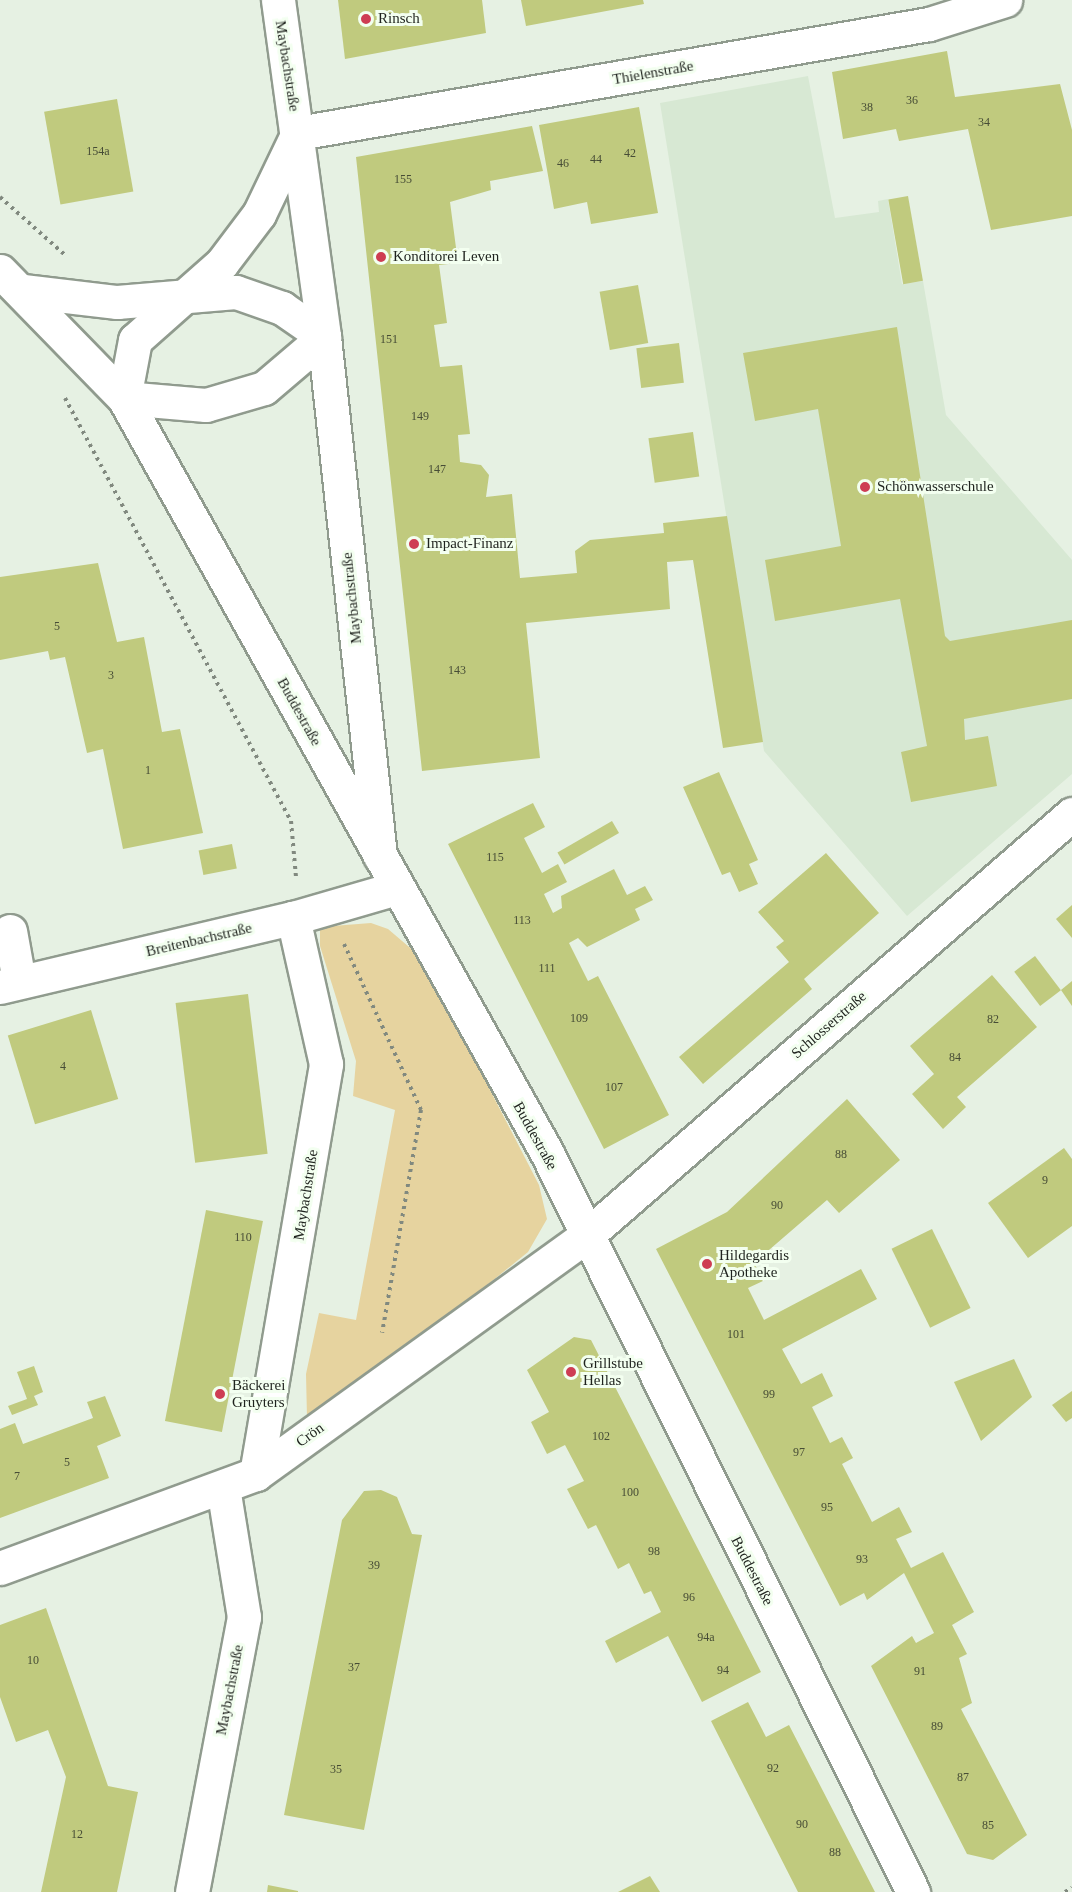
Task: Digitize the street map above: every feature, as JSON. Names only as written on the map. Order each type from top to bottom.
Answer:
[{"type":"street","name":"Maybachstraße","points":[[278,0],[298,133],[324,337],[380,859]]},
{"type":"street","name":"Thielenstraße","points":[[298,133],[929,24],[1005,0]]},
{"type":"street","name":"Maybachstraße","points":[[183,294],[222,264],[259,214],[298,133]]},
{"type":"street","name":"Buddestraße","points":[[12,281],[117,302],[183,294]]},
{"type":"street","name":"Buddestraße","points":[[12,281],[124,398],[546,1153],[585,1237],[913,1892]]},
{"type":"street","points":[[236,292],[282,308],[324,337],[264,388],[206,405],[124,398],[135,340],[183,294],[236,292]]},
{"type":"street","name":"Schlosserstraße","points":[[585,1237],[1072,814]]},
{"type":"street","name":"Breitenbachstraße","points":[[10,984],[293,918],[396,888]]},
{"type":"street","name":"Maybachstraße","points":[[256,1474],[326,1064],[293,918]]},
{"type":"street","points":[[10,931],[10,984]]},
{"type":"street","name":"Crön","points":[[0,1568],[256,1474],[585,1237]]},
{"type":"street","name":"Maybachstraße","points":[[192,1892],[244,1617],[223,1487]]},
{"type":"path","points":[[0,197],[67,257]]},
{"type":"path","points":[[62,393],[291,821],[297,882],[293,918]]},
{"type":"path","points":[[327,908],[421,1110],[381,1337]]},
{"type":"path","points":[[1065,1892],[1072,1888]]},
{"type":"shaded area","name":"Schönwasserschule","points":[[808,76],[835,218],[879,212],[878,201],[888,199],[902,284],[923,281],[946,415],[1072,560],[1072,774],[907,916],[764,751],[660,103]]},
{"type":"shaded area","points":[[371,923],[388,929],[422,958],[539,1185],[547,1219],[528,1252],[378,1373],[307,1418],[306,1374],[319,1313],[356,1320],[395,1110],[353,1096],[356,1061],[320,946],[320,927]]},
{"type":"building","points":[[338,0],[482,0],[486,33],[345,59]]},
{"type":"building","points":[[521,0],[643,0],[644,4],[526,26]]},
{"type":"building","points":[[947,51],[955,97],[1060,84],[1072,130],[1072,216],[991,230],[968,129],[899,141],[896,129],[843,139],[832,72]]},
{"type":"building","points":[[117,99],[133,192],[60,204],[44,112]]},
{"type":"building","points":[[639,107],[658,213],[591,224],[587,202],[554,209],[539,125]]},
{"type":"building","points":[[532,126],[543,171],[490,181],[491,190],[450,202],[458,263],[439,265],[447,323],[434,325],[440,367],[462,365],[470,434],[458,435],[460,462],[481,465],[489,475],[486,497],[512,494],[520,578],[577,573],[575,551],[590,540],[664,533],[663,523],[727,516],[763,742],[723,748],[693,560],[667,562],[670,609],[526,623],[540,758],[422,771],[356,157]]},
{"type":"building","points":[[908,196],[923,281],[903,284],[888,199]]},
{"type":"building","points":[[638,285],[648,343],[610,350],[600,292]]},
{"type":"building","points":[[897,327],[945,636],[950,641],[1072,620],[1072,699],[964,719],[965,740],[988,736],[997,786],[911,802],[901,752],[927,746],[900,599],[775,621],[765,560],[841,546],[818,409],[755,421],[743,353]]},
{"type":"building","points":[[679,343],[684,383],[641,388],[636,348]]},
{"type":"building","points":[[693,432],[699,477],[655,483],[648,438]]},
{"type":"building","points":[[98,563],[117,642],[144,637],[162,732],[180,729],[203,833],[123,849],[103,749],[87,753],[65,657],[50,660],[48,651],[0,660],[0,577]]},
{"type":"building","points":[[719,772],[758,860],[749,864],[758,884],[739,892],[730,872],[722,875],[683,787]]},
{"type":"building","points":[[533,803],[545,827],[524,838],[542,873],[558,864],[567,882],[544,894],[553,913],[562,908],[561,896],[614,869],[627,895],[645,886],[653,900],[635,909],[640,920],[587,947],[578,938],[569,943],[588,981],[598,976],[669,1115],[604,1149],[448,844]]},
{"type":"building","points":[[612,821],[619,833],[564,865],[557,852]]},
{"type":"building","points":[[232,844],[237,869],[203,875],[199,850]]},
{"type":"building","points":[[826,853],[879,913],[804,979],[812,989],[703,1084],[679,1057],[789,962],[776,947],[784,941],[758,912]]},
{"type":"building","points":[[1072,905],[1072,938],[1056,919]]},
{"type":"building","points":[[1035,956],[1061,990],[1040,1006],[1014,972]]},
{"type":"building","points":[[992,975],[1037,1027],[957,1097],[966,1107],[943,1129],[912,1094],[934,1074],[910,1046]]},
{"type":"building","points":[[1072,981],[1072,1006],[1061,990]]},
{"type":"building","points":[[248,994],[268,1154],[195,1163],[176,1003]]},
{"type":"building","points":[[91,1010],[118,1099],[35,1124],[8,1035]]},
{"type":"building","points":[[847,1099],[900,1160],[839,1213],[827,1200],[754,1263],[763,1281],[748,1288],[764,1320],[861,1269],[877,1299],[782,1349],[801,1384],[822,1373],[833,1396],[812,1407],[830,1443],[842,1437],[853,1458],[842,1464],[872,1522],[899,1507],[912,1532],[896,1539],[911,1568],[943,1552],[974,1612],[952,1625],[967,1654],[959,1658],[972,1703],[961,1709],[1027,1835],[993,1860],[967,1854],[871,1666],[912,1636],[916,1643],[934,1633],[904,1573],[867,1600],[864,1593],[840,1606],[656,1249],[727,1212]]},
{"type":"building","points":[[1064,1148],[1072,1159],[1072,1226],[1028,1258],[988,1203]]},
{"type":"building","points":[[206,1210],[263,1221],[222,1432],[165,1421]]},
{"type":"building","points":[[932,1229],[971,1308],[930,1328],[892,1249]]},
{"type":"building","points":[[574,1337],[591,1340],[761,1672],[702,1702],[668,1636],[616,1663],[605,1641],[661,1612],[651,1591],[644,1594],[629,1563],[618,1569],[596,1525],[588,1529],[567,1489],[584,1481],[565,1445],[547,1454],[531,1422],[549,1412],[527,1370]]},
{"type":"building","points":[[1014,1359],[1032,1397],[981,1441],[954,1382]]},
{"type":"building","points":[[34,1366],[43,1392],[34,1396],[38,1405],[12,1415],[8,1406],[27,1399],[17,1372]]},
{"type":"building","points":[[1072,1391],[1072,1418],[1066,1422],[1052,1405]]},
{"type":"building","points":[[105,1396],[121,1436],[97,1446],[109,1478],[0,1518],[0,1429],[15,1423],[23,1444],[93,1418],[87,1402]]},
{"type":"building","points":[[381,1490],[397,1497],[412,1534],[422,1535],[364,1830],[284,1815],[342,1520],[364,1491]]},
{"type":"building","points":[[46,1608],[108,1786],[138,1792],[117,1892],[41,1892],[66,1777],[48,1730],[16,1742],[0,1697],[0,1625]]},
{"type":"building","points":[[748,1702],[766,1737],[789,1725],[875,1892],[798,1892],[711,1721]]},
{"type":"building","points":[[650,1876],[660,1892],[618,1892]]},
{"type":"building","points":[[268,1885],[298,1891],[298,1892],[267,1892]]},
{"type":"place","name":"Rinsch","points":[[366,19]]},
{"type":"place","name":"Konditorei Leven","points":[[381,257]]},
{"type":"place","name":"Schönwasserschule","points":[[865,487]]},
{"type":"place","name":"Impact-Finanz","points":[[414,544]]},
{"type":"place","name":"Hildegardis Apotheke","points":[[707,1264]]},
{"type":"place","name":"Grillstube Hellas","points":[[571,1372]]},
{"type":"place","name":"Bäckerei Gruyters","points":[[220,1394]]}]
